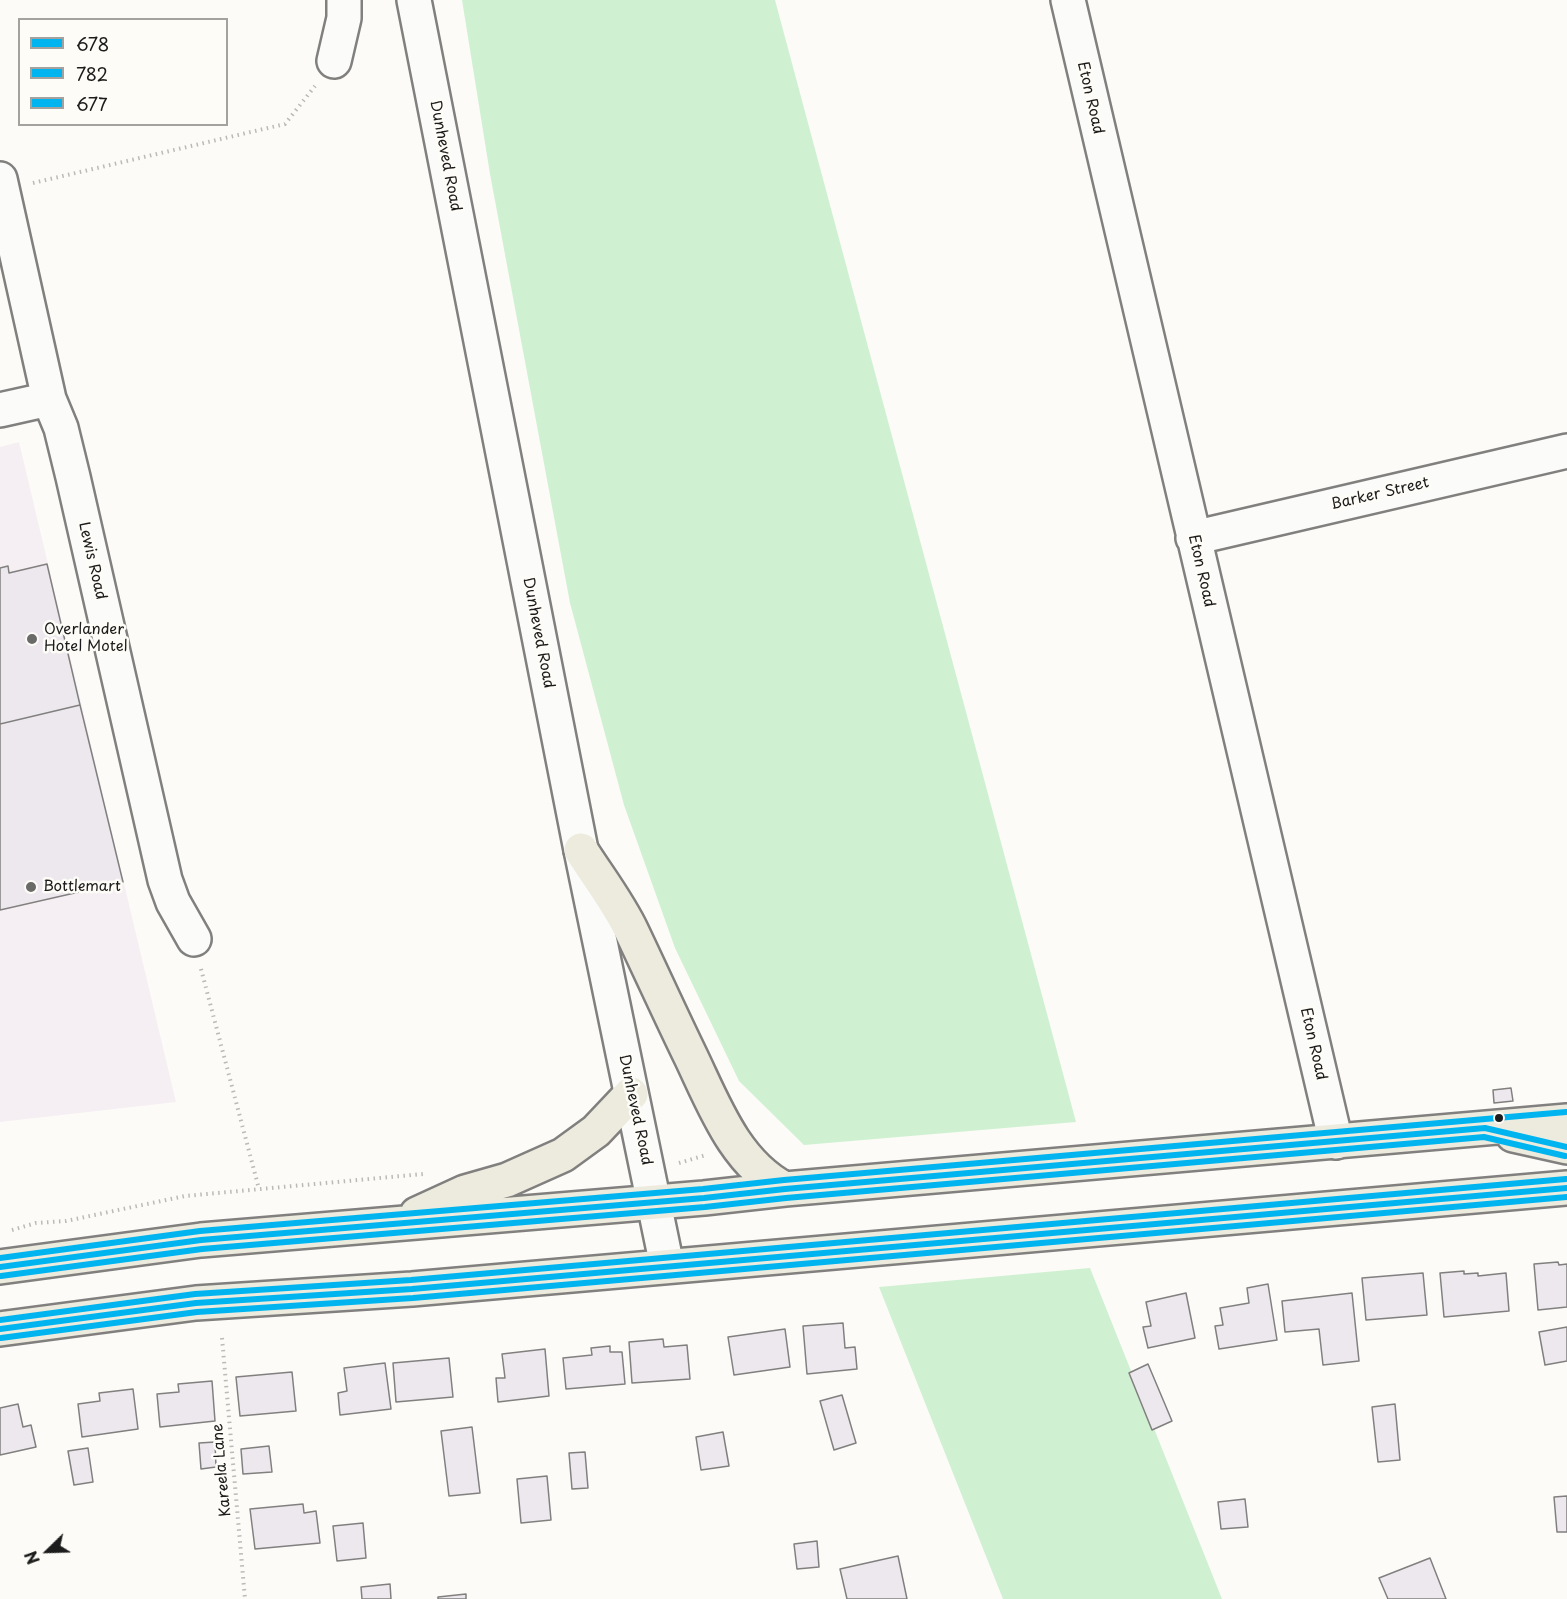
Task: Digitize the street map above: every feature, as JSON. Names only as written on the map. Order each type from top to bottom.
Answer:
[{"type":"highway","points":[[581,850],[631,930],[712,1101],[735,1143],[769,1181],[785,1189]]},
{"type":"highway","points":[[397,1224],[465,1192],[507,1180],[552,1161],[596,1131],[631,1094]]},
{"type":"highway","points":[[0,1267],[201,1240],[1567,1121]]},
{"type":"highway","points":[[1485,1128],[1567,1147]]},
{"type":"highway","points":[[0,1329],[196,1303],[412,1289],[1567,1188]]},
{"type":"street","points":[[334,61],[344,18],[344,0]]},
{"type":"street","name":"Dunheved Road","points":[[414,0],[581,850],[667,1266]]},
{"type":"street","name":"Eton Road","points":[[1068,0],[1336,1142]]},
{"type":"street","name":"Lewis Road","points":[[12,182],[50,399],[62,428],[165,880],[173,902],[194,939]]},
{"type":"street","points":[[0,410],[50,399]]},
{"type":"street","name":"Barker Street","points":[[1193,538],[1567,451]]},
{"type":"path","points":[[12,182],[285,124],[334,61]]},
{"type":"path","points":[[194,939],[259,1189]]},
{"type":"path","points":[[681,1163],[712,1153]]},
{"type":"path","points":[[7,1231],[36,1223],[66,1221],[185,1196],[434,1173]]},
{"type":"path","name":"Kareela Lane","points":[[222,1338],[245,1599]]},
{"type":"shaded area","points":[[19,442],[176,1102],[0,1122],[0,447]]},
{"type":"green space","points":[[462,0],[775,0],[1076,1122],[804,1145],[739,1081],[675,948],[624,805],[570,603],[490,174]]},
{"type":"green space","points":[[1090,1268],[1222,1599],[1003,1599],[879,1287]]},
{"type":"building","name":"Overlander Hotel Motel","points":[[47,564],[80,705],[0,724],[0,568],[8,566],[9,573]]},
{"type":"building","points":[[80,705],[123,882],[0,910],[0,724]]},
{"type":"building","points":[[1511,1088],[1513,1101],[1494,1103],[1493,1090]]},
{"type":"building","points":[[1558,1262],[1559,1265],[1567,1264],[1567,1307],[1538,1310],[1534,1264]]},
{"type":"building","points":[[1464,1271],[1464,1274],[1478,1273],[1478,1276],[1506,1273],[1509,1311],[1444,1317],[1440,1273]]},
{"type":"building","points":[[1423,1273],[1427,1315],[1366,1320],[1362,1278]]},
{"type":"building","points":[[1268,1284],[1277,1340],[1219,1349],[1215,1326],[1223,1325],[1220,1308],[1249,1303],[1247,1288]]},
{"type":"building","points":[[1186,1293],[1195,1338],[1148,1348],[1143,1327],[1151,1326],[1146,1302]]},
{"type":"building","points":[[1352,1293],[1359,1361],[1323,1365],[1319,1329],[1285,1332],[1282,1301]]},
{"type":"building","points":[[843,1323],[845,1348],[855,1347],[857,1369],[807,1374],[803,1326]]},
{"type":"building","points":[[1567,1327],[1567,1361],[1545,1365],[1539,1332]]},
{"type":"building","points":[[785,1329],[790,1367],[734,1375],[728,1337]]},
{"type":"building","points":[[663,1339],[664,1347],[687,1345],[690,1379],[632,1383],[629,1342]]},
{"type":"building","points":[[610,1346],[610,1352],[622,1352],[625,1384],[566,1389],[563,1358],[592,1355],[591,1348]]},
{"type":"building","points":[[545,1349],[549,1396],[498,1402],[496,1378],[505,1378],[502,1354]]},
{"type":"building","points":[[449,1358],[453,1397],[396,1402],[393,1363]]},
{"type":"building","points":[[385,1363],[391,1409],[340,1415],[338,1393],[347,1391],[344,1368]]},
{"type":"building","points":[[1148,1364],[1172,1421],[1152,1430],[1129,1373]]},
{"type":"building","points":[[292,1372],[296,1411],[240,1416],[236,1377]]},
{"type":"building","points":[[212,1381],[215,1421],[160,1427],[157,1394],[179,1392],[178,1384]]},
{"type":"building","points":[[133,1389],[138,1429],[82,1437],[78,1404],[100,1401],[99,1393]]},
{"type":"building","points":[[842,1395],[856,1443],[834,1450],[820,1401]]},
{"type":"building","points":[[18,1404],[23,1427],[31,1425],[36,1447],[0,1455],[0,1408]]},
{"type":"building","points":[[1395,1404],[1400,1460],[1378,1462],[1372,1407]]},
{"type":"building","points":[[472,1427],[480,1493],[449,1496],[441,1431]]},
{"type":"building","points":[[723,1432],[729,1466],[701,1470],[696,1437]]},
{"type":"building","points":[[215,1442],[216,1467],[201,1469],[199,1443]]},
{"type":"building","points":[[269,1446],[272,1472],[243,1474],[241,1449]]},
{"type":"building","points":[[88,1448],[93,1482],[74,1485],[68,1451]]},
{"type":"building","points":[[585,1452],[588,1488],[572,1489],[569,1453]]},
{"type":"building","points":[[547,1476],[551,1520],[521,1523],[517,1479]]},
{"type":"building","points":[[1567,1496],[1567,1532],[1557,1532],[1554,1497]]},
{"type":"building","points":[[1245,1499],[1248,1527],[1221,1529],[1218,1502]]},
{"type":"building","points":[[303,1504],[304,1513],[316,1511],[320,1543],[255,1549],[250,1509]]},
{"type":"building","points":[[363,1523],[366,1558],[337,1561],[333,1526]]},
{"type":"building","points":[[817,1541],[819,1567],[797,1569],[794,1544]]},
{"type":"building","points":[[898,1556],[907,1599],[847,1599],[840,1569]]},
{"type":"building","points":[[1430,1558],[1446,1599],[1388,1599],[1379,1578]]},
{"type":"building","points":[[390,1584],[391,1599],[362,1599],[361,1587]]},
{"type":"building","points":[[466,1594],[466,1599],[438,1599],[438,1597]]},
{"type":"transit line","name":"677","points":[[0,1258],[200,1231],[703,1189],[1566,1112]]},
{"type":"transit line","name":"678","points":[[0,1267],[201,1240],[704,1198],[1485,1128],[1567,1147]]},
{"type":"transit line","name":"782","points":[[1,1276],[202,1249],[705,1207],[1484,1137],[1565,1156]]},
{"type":"transit line","name":"677","points":[[0,1320],[195,1294],[411,1280],[1566,1179]]},
{"type":"transit line","name":"678","points":[[0,1329],[196,1303],[412,1289],[1567,1188]]},
{"type":"transit line","name":"782","points":[[1,1338],[197,1312],[413,1298],[1567,1197]]},
{"type":"place","name":"Overlander Hotel Motel","points":[[32,639]]},
{"type":"place","name":"Bottlemart","points":[[31,887]]}]
